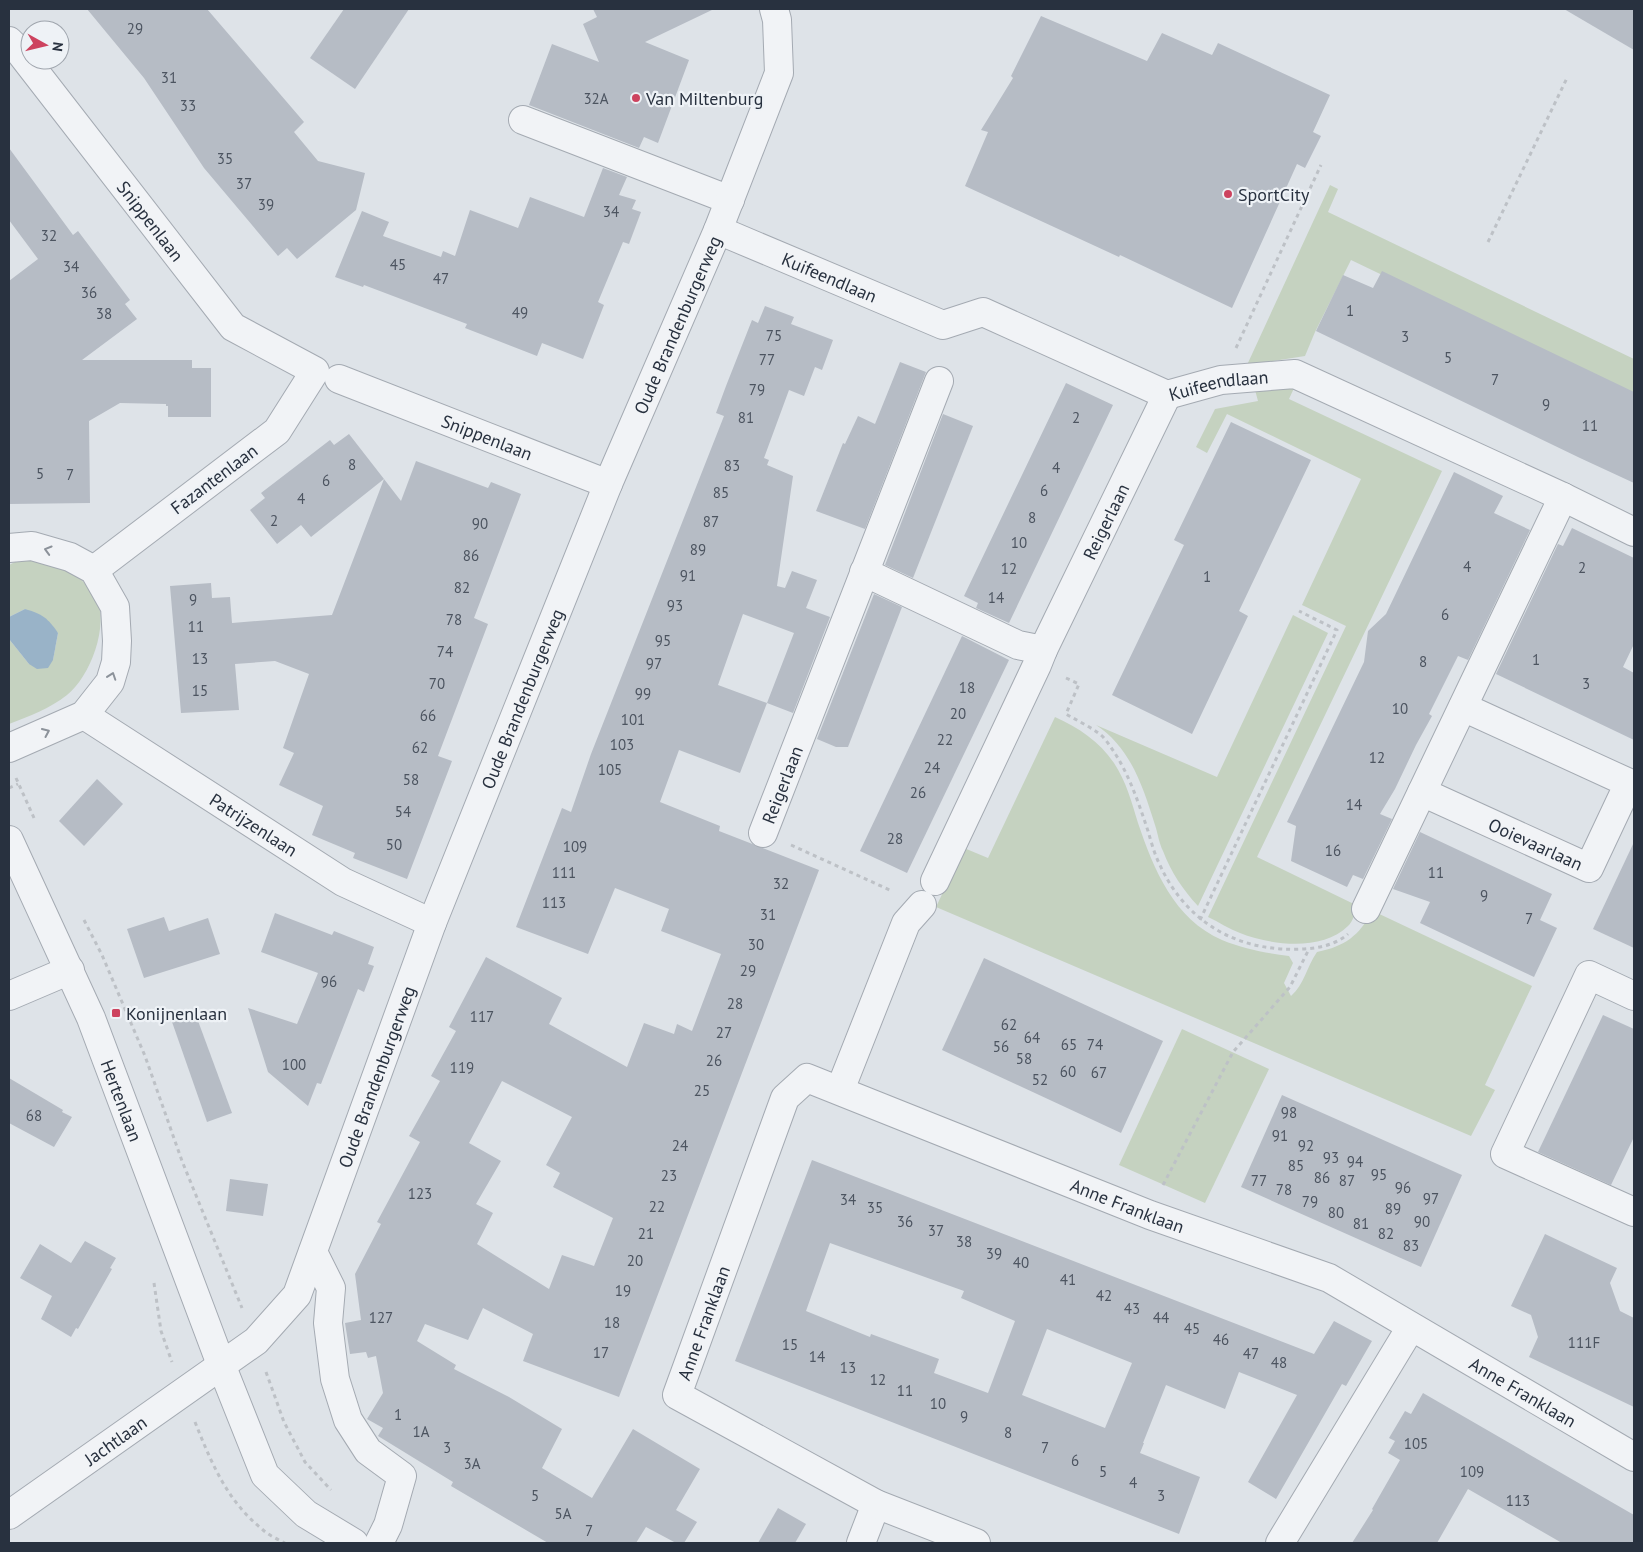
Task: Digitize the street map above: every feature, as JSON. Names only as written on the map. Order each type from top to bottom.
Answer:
[{"type":"street","name":"Oude Brandenburgerweg","points":[[222,1367],[256,1342],[297,1296],[432,923],[608,484],[718,230],[779,73],[777,20],[774,9]]},
{"type":"street","name":"Snippenlaan","points":[[9,41],[19,51],[233,327],[327,375],[608,484]]},
{"type":"street","points":[[524,120],[730,200]]},
{"type":"street","name":"Kuifeendlaan","points":[[718,230],[943,325],[983,312],[1167,395],[1221,380],[1295,374],[1563,497],[1634,532]]},
{"type":"street","name":"Fazantenlaan","points":[[94,570],[277,431],[327,375]]},
{"type":"street","name":"Reigerlaan","points":[[763,833],[939,381]]},
{"type":"street","name":"Reigerlaan","points":[[935,881],[1167,395]]},
{"type":"street","points":[[1366,910],[1563,497]]},
{"type":"street","points":[[9,548],[32,546],[70,557],[94,570],[115,607],[117,641],[116,662],[110,682],[84,715],[9,748]]},
{"type":"street","points":[[864,572],[1018,644],[1040,658]]},
{"type":"street","name":"Ooievaarlaan","points":[[1422,792],[1589,868],[1629,783],[1463,707]]},
{"type":"street","name":"Patrijzenlaan","points":[[84,715],[343,882],[432,923]]},
{"type":"street","name":"Hertenlaan","points":[[9,840],[70,970],[94,1028],[222,1367],[265,1475],[306,1514],[354,1543]]},
{"type":"street","points":[[840,1090],[906,923],[922,905]]},
{"type":"street","points":[[9,996],[70,970]]},
{"type":"street","points":[[1634,996],[1589,975],[1505,1154],[1634,1212]]},
{"type":"street","name":"Anne Franklaan","points":[[976,1543],[876,1504],[677,1395],[785,1098],[807,1078],[1150,1215],[1329,1278],[1634,1457]]},
{"type":"street","points":[[313,1252],[331,1288],[328,1323],[335,1379],[348,1420],[368,1451],[402,1476],[388,1525],[378,1543]]},
{"type":"street","points":[[1280,1543],[1411,1327]]},
{"type":"street","name":"Jachtlaan","points":[[9,1515],[183,1392],[222,1367]]},
{"type":"street","points":[[861,1543],[876,1504]]},
{"type":"path","points":[[1488,242],[1567,78]]},
{"type":"path","points":[[1221,380],[1321,165]]},
{"type":"path","points":[[1200,920],[1337,630],[1299,611]]},
{"type":"path","points":[[1040,658],[1079,684],[1066,714],[1103,736],[1128,776],[1159,863],[1180,900],[1200,920],[1240,942],[1265,948],[1309,949],[1342,939],[1354,928],[1366,910]]},
{"type":"path","points":[[9,788],[18,784]]},
{"type":"path","name":"Reigerlaan","points":[[763,833],[922,905]]},
{"type":"path","points":[[1150,1215],[1233,1052],[1290,987],[1309,949]]},
{"type":"path","points":[[154,1283],[162,1331],[208,1456],[229,1495],[262,1530],[285,1543]]},
{"type":"path","points":[[256,1342],[284,1422],[305,1462],[334,1493]]},
{"type":"green space","points":[[1330,185],[1338,189],[1328,212],[1634,359],[1634,396],[1351,260],[1305,356],[1247,365]]},
{"type":"green space","points":[[1295,386],[1289,399],[1442,471],[1257,857],[1358,906],[1350,924],[1337,934],[1324,940],[1296,944],[1266,941],[1252,937],[1208,917],[1346,626],[1302,605],[1361,479],[1227,414],[1207,453],[1196,447],[1215,409],[1258,401],[1255,390]]},
{"type":"green space","points":[[43,560],[73,574],[91,590],[96,597],[100,609],[99,636],[90,663],[83,676],[67,695],[32,715],[9,724],[9,639],[29,664],[53,660],[58,633],[25,609],[9,617],[9,565],[17,561]]},
{"type":"green space","points":[[1293,615],[1328,633],[1198,906],[1187,894],[1166,859],[1146,797],[1134,769],[1118,745],[1096,725],[1217,777]]},
{"type":"green space","points":[[1055,717],[1088,736],[1102,748],[1114,763],[1131,800],[1151,858],[1168,891],[1179,906],[1205,931],[1222,940],[1255,950],[1289,956],[1293,963],[1284,983],[1291,996],[1302,981],[1317,952],[1336,947],[1350,939],[1362,927],[1373,911],[1532,986],[1485,1085],[1495,1090],[1471,1136],[936,907],[964,848],[988,858]]},
{"type":"green space","points":[[1182,1029],[1269,1069],[1205,1203],[1119,1165]]},
{"type":"water","points":[[25,609],[44,617],[58,633],[53,660],[48,668],[37,669],[29,664],[9,639],[9,617]]},
{"type":"building","points":[[87,9],[207,9],[304,122],[294,132],[318,161],[365,173],[356,210],[297,259],[287,248],[278,256],[204,168],[144,78]]},
{"type":"building","points":[[344,9],[409,9],[355,89],[310,58]]},
{"type":"building","points":[[593,9],[714,9],[645,42],[689,60],[658,143],[644,137],[639,148],[529,105],[552,44],[599,62],[583,24],[597,17]]},
{"type":"building","points":[[1564,9],[1634,9],[1634,50]]},
{"type":"building","points":[[1041,16],[1147,61],[1162,33],[1212,55],[1218,43],[1330,95],[1313,132],[1321,136],[1305,168],[1297,164],[1232,308],[1120,255],[1119,257],[965,186],[988,132],[981,130],[1013,78],[1011,76]]},
{"type":"building","points":[[9,148],[73,235],[78,231],[130,300],[125,304],[137,319],[82,360],[192,360],[192,368],[211,368],[211,417],[168,417],[168,406],[166,404],[120,403],[89,421],[90,503],[9,504],[9,281],[38,259],[9,220]]},
{"type":"building","points":[[603,168],[627,177],[619,195],[636,200],[632,209],[641,212],[629,244],[623,242],[598,302],[604,305],[583,359],[542,343],[537,356],[465,328],[467,324],[364,285],[363,287],[335,277],[362,211],[389,222],[383,236],[441,257],[443,251],[455,256],[470,210],[518,228],[530,197],[584,217]]},
{"type":"building","points":[[1382,271],[1634,392],[1634,483],[1316,331],[1343,275],[1373,288]]},
{"type":"building","points":[[765,306],[794,317],[791,324],[833,340],[822,370],[815,367],[804,396],[789,390],[764,458],[769,460],[767,465],[793,476],[777,586],[785,588],[792,571],[817,580],[806,608],[830,617],[793,713],[767,703],[740,773],[679,750],[660,802],[720,826],[719,831],[819,870],[619,1397],[523,1361],[533,1334],[483,1308],[468,1340],[425,1324],[417,1341],[456,1365],[454,1369],[509,1397],[562,1429],[542,1468],[592,1498],[633,1429],[700,1469],[676,1510],[697,1522],[684,1543],[676,1543],[646,1527],[636,1543],[548,1543],[451,1486],[453,1482],[378,1436],[383,1428],[367,1419],[383,1393],[376,1356],[368,1358],[366,1352],[350,1354],[345,1323],[361,1320],[355,1274],[381,1224],[377,1222],[420,1142],[409,1136],[440,1081],[431,1076],[456,1031],[449,1027],[486,957],[562,998],[549,1024],[627,1067],[644,1023],[674,1034],[677,1024],[692,1031],[721,954],[661,931],[669,909],[615,888],[588,954],[516,927],[562,808],[571,812],[591,754],[724,416],[716,413],[726,386],[752,320],[758,323]],"holes":[[[743,614],[794,633],[767,703],[718,685]],[[502,1081],[572,1117],[546,1165],[560,1173],[553,1187],[613,1218],[594,1266],[562,1255],[549,1289],[477,1244],[493,1213],[476,1204],[501,1161],[469,1143]]]},
{"type":"building","points":[[900,362],[926,372],[865,529],[816,511],[843,443],[845,444],[858,416],[875,424]]},
{"type":"building","points":[[1066,383],[1113,405],[1009,623],[976,608],[978,603],[964,596]]},
{"type":"building","points":[[943,414],[973,426],[913,578],[885,565]]},
{"type":"building","points":[[1231,422],[1311,460],[1239,611],[1248,616],[1192,734],[1112,695],[1184,545],[1174,540]]},
{"type":"building","points":[[349,434],[384,479],[311,537],[301,525],[277,544],[250,510],[265,498],[261,493],[330,440],[334,445]]},
{"type":"building","points":[[416,461],[488,488],[491,482],[521,494],[474,618],[488,624],[438,756],[452,761],[407,879],[353,858],[355,853],[312,835],[323,806],[279,785],[294,753],[283,748],[309,674],[275,661],[235,664],[239,710],[181,713],[170,586],[211,583],[212,598],[230,597],[232,623],[332,615],[384,479],[401,501]]},
{"type":"building","points":[[1454,472],[1503,496],[1494,513],[1530,530],[1468,660],[1458,656],[1429,714],[1432,716],[1395,789],[1380,814],[1392,819],[1363,879],[1353,875],[1347,887],[1291,861],[1296,826],[1287,822],[1364,662],[1368,631],[1386,614]]},
{"type":"building","points":[[1572,528],[1634,558],[1634,644],[1623,667],[1634,673],[1634,740],[1496,674],[1558,544],[1563,546]]},
{"type":"building","points":[[874,594],[902,607],[848,747],[836,747],[817,739]]},
{"type":"building","points":[[962,636],[1009,660],[907,873],[860,851]]},
{"type":"building","points":[[97,779],[123,804],[84,846],[59,821]]},
{"type":"building","points":[[1420,832],[1552,894],[1540,920],[1557,928],[1534,977],[1420,923],[1430,902],[1393,889]]},
{"type":"building","points":[[1634,842],[1634,948],[1593,929]]},
{"type":"building","points":[[275,913],[332,935],[334,931],[374,947],[368,964],[374,966],[364,992],[358,989],[321,1084],[317,1083],[308,1106],[268,1072],[248,1008],[297,1024],[318,973],[261,952]]},
{"type":"building","points":[[164,917],[169,931],[208,918],[220,954],[144,978],[127,929]]},
{"type":"building","points":[[984,958],[1163,1041],[1121,1133],[942,1050]]},
{"type":"building","points":[[194,1010],[232,1113],[207,1122],[171,1019]]},
{"type":"building","points":[[1603,1015],[1634,1029],[1634,1137],[1611,1185],[1538,1152]]},
{"type":"building","points":[[9,1078],[72,1117],[54,1147],[9,1123]]},
{"type":"building","points":[[1282,1095],[1462,1175],[1421,1267],[1241,1187]]},
{"type":"building","points":[[812,1160],[1314,1354],[1334,1321],[1372,1341],[1346,1386],[1342,1384],[1276,1499],[1248,1482],[1297,1395],[1239,1372],[1225,1409],[1166,1385],[1140,1453],[1200,1477],[1179,1534],[735,1361]],"holes":[[[830,1243],[964,1291],[961,1298],[1015,1321],[988,1393],[934,1373],[939,1359],[871,1334],[870,1337],[806,1311]],[[1047,1329],[1132,1363],[1105,1428],[1022,1395]]]},
{"type":"building","points":[[230,1179],[268,1184],[263,1216],[226,1211]]},
{"type":"building","points":[[1545,1234],[1617,1268],[1610,1283],[1620,1311],[1634,1318],[1634,1407],[1529,1357],[1538,1337],[1531,1315],[1511,1306]]},
{"type":"building","points":[[85,1241],[116,1258],[110,1268],[112,1269],[78,1329],[76,1328],[71,1337],[41,1319],[52,1296],[20,1278],[40,1244],[71,1263]]},
{"type":"building","points":[[1423,1393],[1634,1515],[1634,1543],[1562,1543],[1468,1489],[1437,1543],[1352,1543],[1373,1510],[1400,1460],[1388,1453],[1395,1441],[1389,1438],[1405,1411],[1411,1414]]},
{"type":"building","points":[[778,1508],[806,1524],[795,1543],[758,1543]]},
{"type":"place","name":"Van Miltenburg","points":[[636,98]]},
{"type":"place","name":"SportCity","points":[[1228,194]]},
{"type":"place","name":"Konijnenlaan","points":[[116,1013]]}]
